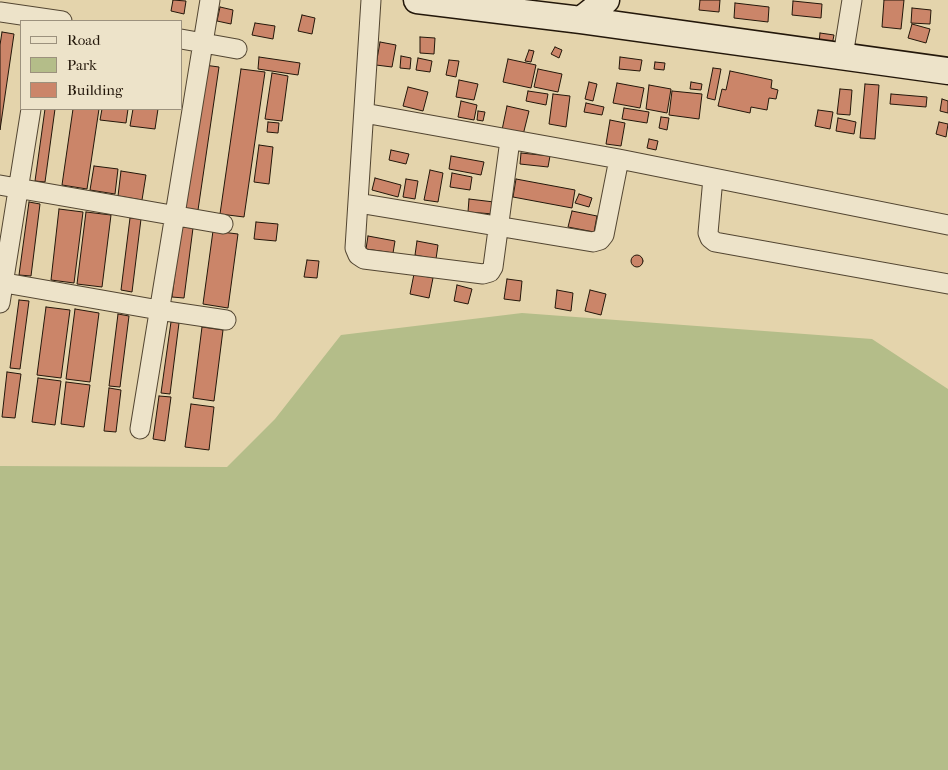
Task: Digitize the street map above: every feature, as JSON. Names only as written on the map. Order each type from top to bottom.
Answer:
[{"type":"street","points":[[140,429],[210,0]]},
{"type":"street","points":[[371,0],[355,248],[358,255],[364,259],[483,274],[490,272],[493,267],[510,140]]},
{"type":"street","points":[[418,0],[581,20],[948,71]]},
{"type":"street","points":[[581,20],[606,0]]},
{"type":"street","points":[[843,56],[852,0]]},
{"type":"street","points":[[0,12],[51,20]]},
{"type":"street","points":[[182,39],[237,49]]},
{"type":"street","points":[[0,303],[9,187],[31,110]]},
{"type":"street","points":[[364,113],[619,159],[948,224]]},
{"type":"street","points":[[358,204],[593,242],[600,240],[604,235],[619,159]]},
{"type":"street","points":[[713,178],[708,233],[715,242],[948,284]]},
{"type":"street","points":[[9,187],[223,224]]},
{"type":"street","points":[[1,282],[226,320]]},
{"type":"green space","points":[[522,313],[872,339],[948,389],[948,770],[0,770],[0,466],[227,467],[275,419],[341,335]]},
{"type":"building","points":[[173,0],[186,1],[184,14],[171,11]]},
{"type":"building","points":[[700,0],[720,0],[719,12],[699,10]]},
{"type":"building","points":[[884,0],[904,0],[901,29],[882,27]]},
{"type":"building","points":[[793,1],[822,4],[821,18],[792,15]]},
{"type":"building","points":[[735,3],[769,7],[768,22],[734,18]]},
{"type":"building","points":[[220,7],[233,10],[231,24],[217,21]]},
{"type":"building","points":[[912,8],[931,10],[930,24],[911,23]]},
{"type":"building","points":[[302,15],[315,18],[312,34],[298,31]]},
{"type":"building","points":[[255,23],[275,26],[273,39],[252,35]]},
{"type":"building","points":[[912,24],[930,29],[926,43],[908,38]]},
{"type":"building","points":[[2,32],[14,34],[0,130],[0,45]]},
{"type":"building","points":[[820,33],[834,35],[832,45],[819,43]]},
{"type":"building","points":[[420,37],[435,38],[434,54],[420,53]]},
{"type":"building","points":[[380,42],[396,45],[392,67],[376,65]]},
{"type":"building","points":[[555,47],[562,50],[559,58],[551,54]]},
{"type":"building","points":[[529,50],[534,51],[531,62],[525,61]]},
{"type":"building","points":[[401,56],[411,58],[410,69],[400,68]]},
{"type":"building","points":[[259,57],[300,63],[298,75],[258,69]]},
{"type":"building","points":[[620,57],[642,60],[640,71],[619,69]]},
{"type":"building","points":[[418,58],[432,61],[430,72],[416,70]]},
{"type":"building","points":[[508,59],[536,65],[531,88],[503,82]]},
{"type":"building","points":[[449,60],[459,61],[456,77],[446,75]]},
{"type":"building","points":[[655,62],[665,63],[664,70],[654,69]]},
{"type":"building","points":[[204,65],[219,67],[198,210],[184,208]]},
{"type":"building","points":[[713,68],[721,69],[715,100],[707,98]]},
{"type":"building","points":[[241,69],[265,72],[244,217],[220,214]]},
{"type":"building","points":[[538,69],[562,74],[558,92],[534,87]]},
{"type":"building","points":[[730,71],[772,80],[771,88],[778,90],[776,99],[769,98],[767,110],[751,107],[750,113],[718,106],[722,89],[726,90]]},
{"type":"building","points":[[272,73],[288,76],[282,121],[265,119]]},
{"type":"building","points":[[459,80],[478,84],[474,100],[456,97]]},
{"type":"building","points":[[589,82],[597,84],[593,101],[585,99]]},
{"type":"building","points":[[691,82],[702,84],[701,90],[690,89]]},
{"type":"building","points":[[617,83],[644,88],[640,108],[613,103]]},
{"type":"building","points":[[865,84],[879,85],[875,139],[860,138]]},
{"type":"building","points":[[649,85],[671,89],[667,113],[646,109]]},
{"type":"building","points":[[408,87],[428,92],[423,111],[403,106]]},
{"type":"building","points":[[840,89],[852,90],[850,115],[837,114]]},
{"type":"building","points":[[528,91],[548,94],[546,105],[526,101]]},
{"type":"building","points":[[672,91],[702,94],[699,119],[669,115]]},
{"type":"building","points":[[553,94],[570,96],[566,127],[549,124]]},
{"type":"building","points":[[891,94],[927,97],[926,107],[890,104]]},
{"type":"building","points":[[942,99],[948,101],[948,113],[940,111]]},
{"type":"building","points":[[461,101],[477,105],[474,120],[458,117]]},
{"type":"building","points":[[586,103],[604,107],[602,115],[584,112]]},
{"type":"building","points":[[507,106],[529,111],[523,135],[502,130]]},
{"type":"building","points":[[624,108],[649,112],[647,123],[622,119]]},
{"type":"building","points":[[45,110],[55,110],[45,182],[35,181]]},
{"type":"building","points":[[73,110],[99,110],[87,189],[62,185]]},
{"type":"building","points":[[102,110],[128,110],[126,123],[100,120]]},
{"type":"building","points":[[133,110],[158,110],[155,129],[130,126]]},
{"type":"building","points":[[818,110],[833,112],[830,129],[815,126]]},
{"type":"building","points":[[478,111],[485,112],[483,121],[477,120]]},
{"type":"building","points":[[661,117],[669,118],[667,130],[659,128]]},
{"type":"building","points":[[838,118],[856,122],[854,134],[836,131]]},
{"type":"building","points":[[610,120],[625,123],[621,146],[606,144]]},
{"type":"building","points":[[268,122],[279,123],[278,133],[267,132]]},
{"type":"building","points":[[939,122],[948,124],[946,137],[936,134]]},
{"type":"building","points":[[649,139],[658,141],[656,150],[647,148]]},
{"type":"building","points":[[259,145],[273,147],[269,184],[254,182]]},
{"type":"building","points":[[391,150],[409,154],[406,164],[389,160]]},
{"type":"building","points":[[521,153],[550,156],[548,167],[520,164]]},
{"type":"building","points":[[451,156],[484,162],[481,175],[449,169]]},
{"type":"building","points":[[94,166],[118,169],[115,194],[90,190]]},
{"type":"building","points":[[430,170],[443,173],[438,202],[424,200]]},
{"type":"building","points":[[121,171],[146,175],[142,200],[118,196]]},
{"type":"building","points":[[452,173],[472,177],[470,190],[450,187]]},
{"type":"building","points":[[375,178],[401,185],[398,197],[372,190]]},
{"type":"building","points":[[406,179],[418,181],[415,199],[403,197]]},
{"type":"building","points":[[516,179],[575,190],[572,208],[513,197]]},
{"type":"building","points":[[579,194],[592,198],[589,207],[575,203]]},
{"type":"building","points":[[469,199],[494,202],[493,214],[468,212]]},
{"type":"building","points":[[29,202],[40,204],[31,276],[19,275]]},
{"type":"building","points":[[59,209],[83,212],[74,283],[51,280]]},
{"type":"building","points":[[572,211],[597,216],[594,232],[568,227]]},
{"type":"building","points":[[86,212],[111,215],[102,287],[77,284]]},
{"type":"building","points":[[130,218],[141,219],[132,292],[121,290]]},
{"type":"building","points":[[256,222],[278,224],[276,241],[254,239]]},
{"type":"building","points":[[181,227],[193,228],[184,298],[172,297]]},
{"type":"building","points":[[213,231],[238,234],[228,308],[203,304]]},
{"type":"building","points":[[368,236],[395,241],[393,253],[366,249]]},
{"type":"building","points":[[417,241],[438,245],[436,259],[415,255]]},
{"type":"building","points":[[639,255],[642,256],[642,266],[635,267],[632,266],[631,259],[632,256]]},
{"type":"building","points":[[307,260],[319,261],[317,278],[304,277]]},
{"type":"building","points":[[414,274],[433,278],[429,298],[410,294]]},
{"type":"building","points":[[507,279],[522,281],[520,301],[504,299]]},
{"type":"building","points":[[457,285],[472,289],[468,304],[454,301]]},
{"type":"building","points":[[557,290],[573,293],[571,311],[555,308]]},
{"type":"building","points":[[590,290],[606,294],[601,315],[585,311]]},
{"type":"building","points":[[19,300],[29,301],[20,369],[10,368]]},
{"type":"building","points":[[46,307],[70,310],[61,378],[37,375]]},
{"type":"building","points":[[75,309],[99,313],[90,382],[66,379]]},
{"type":"building","points":[[118,314],[129,316],[120,387],[109,386]]},
{"type":"building","points":[[171,322],[179,323],[170,394],[161,393]]},
{"type":"building","points":[[202,327],[223,330],[214,401],[193,398]]},
{"type":"building","points":[[7,372],[21,374],[15,418],[2,417]]},
{"type":"building","points":[[38,378],[61,381],[55,425],[32,422]]},
{"type":"building","points":[[66,382],[90,385],[84,427],[61,424]]},
{"type":"building","points":[[109,388],[121,390],[116,432],[104,431]]},
{"type":"building","points":[[159,396],[171,397],[165,441],[153,439]]},
{"type":"building","points":[[191,404],[214,407],[209,450],[185,447]]}]
